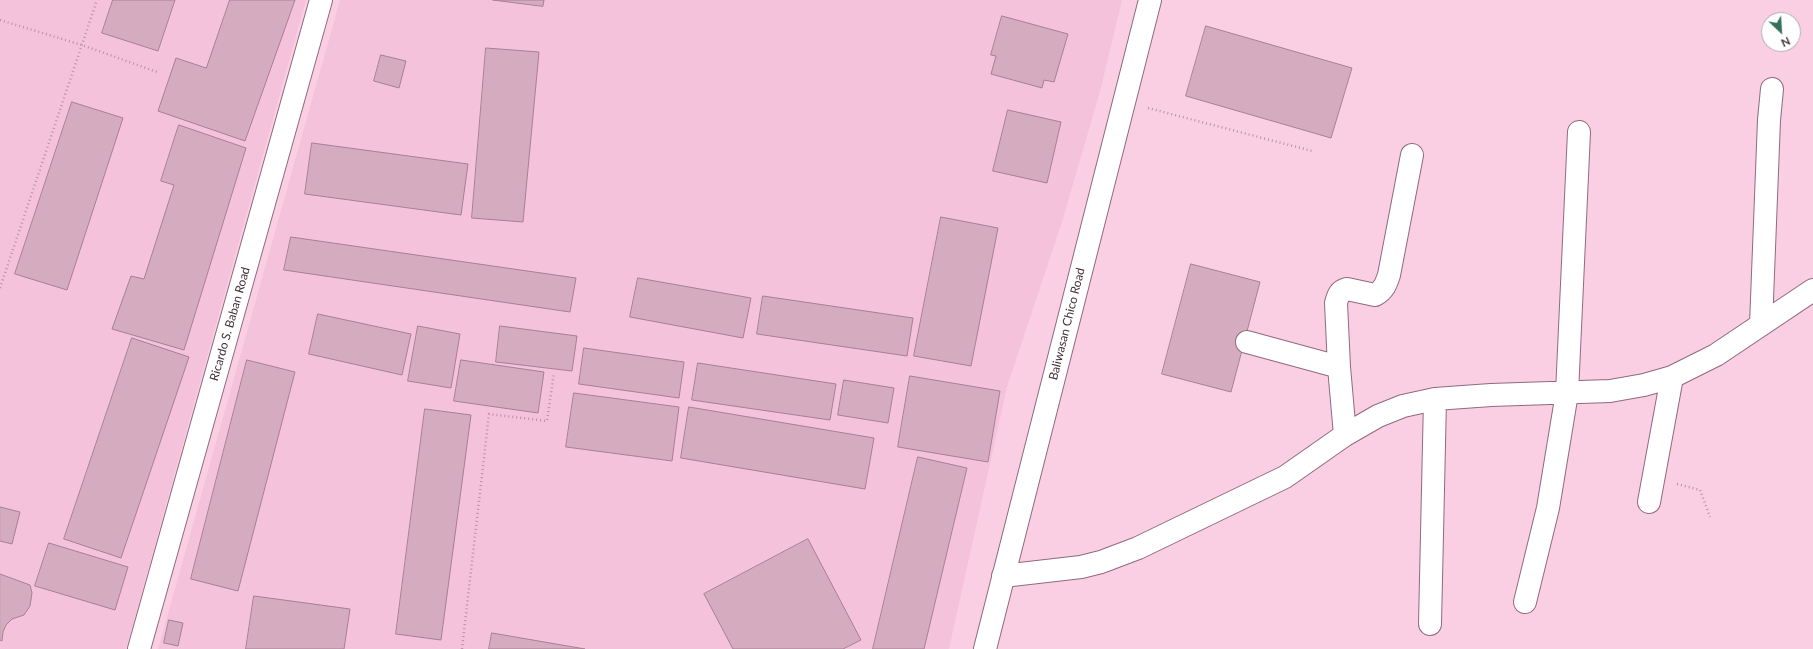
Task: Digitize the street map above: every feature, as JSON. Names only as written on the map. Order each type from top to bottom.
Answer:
[{"type":"street","name":"Ricardo S. Baban Road","points":[[139,649],[321,0]]},
{"type":"street","name":"Baliwasan Chico Road","points":[[985,649],[1150,0]]},
{"type":"street","points":[[1761,325],[1772,89]]},
{"type":"street","points":[[1525,602],[1548,508],[1567,393],[1579,132]]},
{"type":"street","points":[[1345,435],[1338,367],[1337,297],[1339,293],[1347,289],[1375,295],[1383,290],[1389,275],[1412,155]]},
{"type":"street","points":[[1003,576],[1081,567],[1101,562],[1138,548],[1285,477],[1345,435],[1378,416],[1403,406],[1435,399],[1491,395],[1610,391],[1644,385],[1672,377],[1716,355],[1761,325],[1810,299]]},
{"type":"street","points":[[1247,342],[1338,367]]},
{"type":"street","points":[[1649,502],[1672,377]]},
{"type":"street","points":[[1430,624],[1435,399]]},
{"type":"path","points":[[0,288],[97,0]]},
{"type":"path","points":[[0,20],[82,45],[157,72]]},
{"type":"path","points":[[1124,102],[1312,151]]},
{"type":"path","points":[[462,649],[488,414],[547,421],[554,373]]},
{"type":"path","points":[[1653,477],[1700,490],[1710,517]]},
{"type":"shaded area","points":[[0,0],[306,0],[126,649],[0,649]]},
{"type":"shaded area","points":[[340,0],[1122,0],[1101,88],[1062,222],[1007,387],[949,649],[158,649]]},
{"type":"building","points":[[113,0],[175,0],[158,51],[102,33]]},
{"type":"building","points":[[230,0],[295,0],[245,141],[158,111],[176,58],[206,68]]},
{"type":"building","points":[[493,0],[544,0],[543,6]]},
{"type":"building","points":[[1002,16],[1068,34],[1054,82],[1044,80],[1042,88],[991,74],[996,56],[991,55]]},
{"type":"building","points":[[1206,26],[1352,68],[1331,138],[1186,96]]},
{"type":"building","points":[[486,48],[539,52],[523,222],[472,218]]},
{"type":"building","points":[[381,55],[406,61],[399,88],[374,81]]},
{"type":"building","points":[[72,102],[123,118],[67,290],[15,274]]},
{"type":"building","points":[[1008,110],[1061,122],[1047,183],[993,171]]},
{"type":"building","points":[[179,125],[246,148],[184,350],[112,329],[131,276],[144,279],[174,185],[161,181]]},
{"type":"building","points":[[312,143],[468,164],[461,215],[305,194]]},
{"type":"building","points":[[941,217],[998,228],[971,366],[914,356]]},
{"type":"building","points":[[291,237],[576,278],[570,312],[284,270]]},
{"type":"building","points":[[1191,264],[1260,282],[1231,392],[1162,374]]},
{"type":"building","points":[[638,278],[751,298],[743,338],[630,317]]},
{"type":"building","points":[[763,296],[913,318],[907,356],[757,334]]},
{"type":"building","points":[[318,314],[411,334],[402,375],[309,354]]},
{"type":"building","points":[[418,326],[460,334],[451,388],[408,381]]},
{"type":"building","points":[[500,326],[577,336],[572,371],[496,362]]},
{"type":"building","points":[[132,338],[189,357],[121,558],[64,539]]},
{"type":"building","points":[[584,348],[684,362],[679,398],[579,384]]},
{"type":"building","points":[[247,360],[295,372],[238,591],[191,579]]},
{"type":"building","points":[[461,360],[544,372],[538,413],[454,401]]},
{"type":"building","points":[[698,363],[836,384],[830,420],[692,400]]},
{"type":"building","points":[[910,376],[1000,391],[988,462],[898,447]]},
{"type":"building","points":[[844,380],[894,388],[888,423],[838,415]]},
{"type":"building","points":[[574,393],[679,407],[672,461],[566,447]]},
{"type":"building","points":[[689,407],[874,438],[865,489],[681,458]]},
{"type":"building","points":[[425,409],[471,415],[441,640],[396,634]]},
{"type":"building","points":[[918,457],[967,468],[924,649],[873,649]]},
{"type":"building","points":[[0,507],[20,512],[12,544],[0,541]]},
{"type":"building","points":[[808,539],[861,640],[843,649],[733,649],[704,594]]},
{"type":"building","points":[[49,543],[128,567],[115,610],[35,586]]},
{"type":"building","points":[[0,574],[30,585],[32,593],[30,606],[24,615],[12,619],[6,625],[3,632],[2,641],[0,640]]},
{"type":"building","points":[[254,596],[350,609],[344,649],[246,649]]},
{"type":"building","points":[[169,620],[183,623],[178,646],[164,643]]},
{"type":"building","points":[[492,633],[585,649],[489,649]]}]
